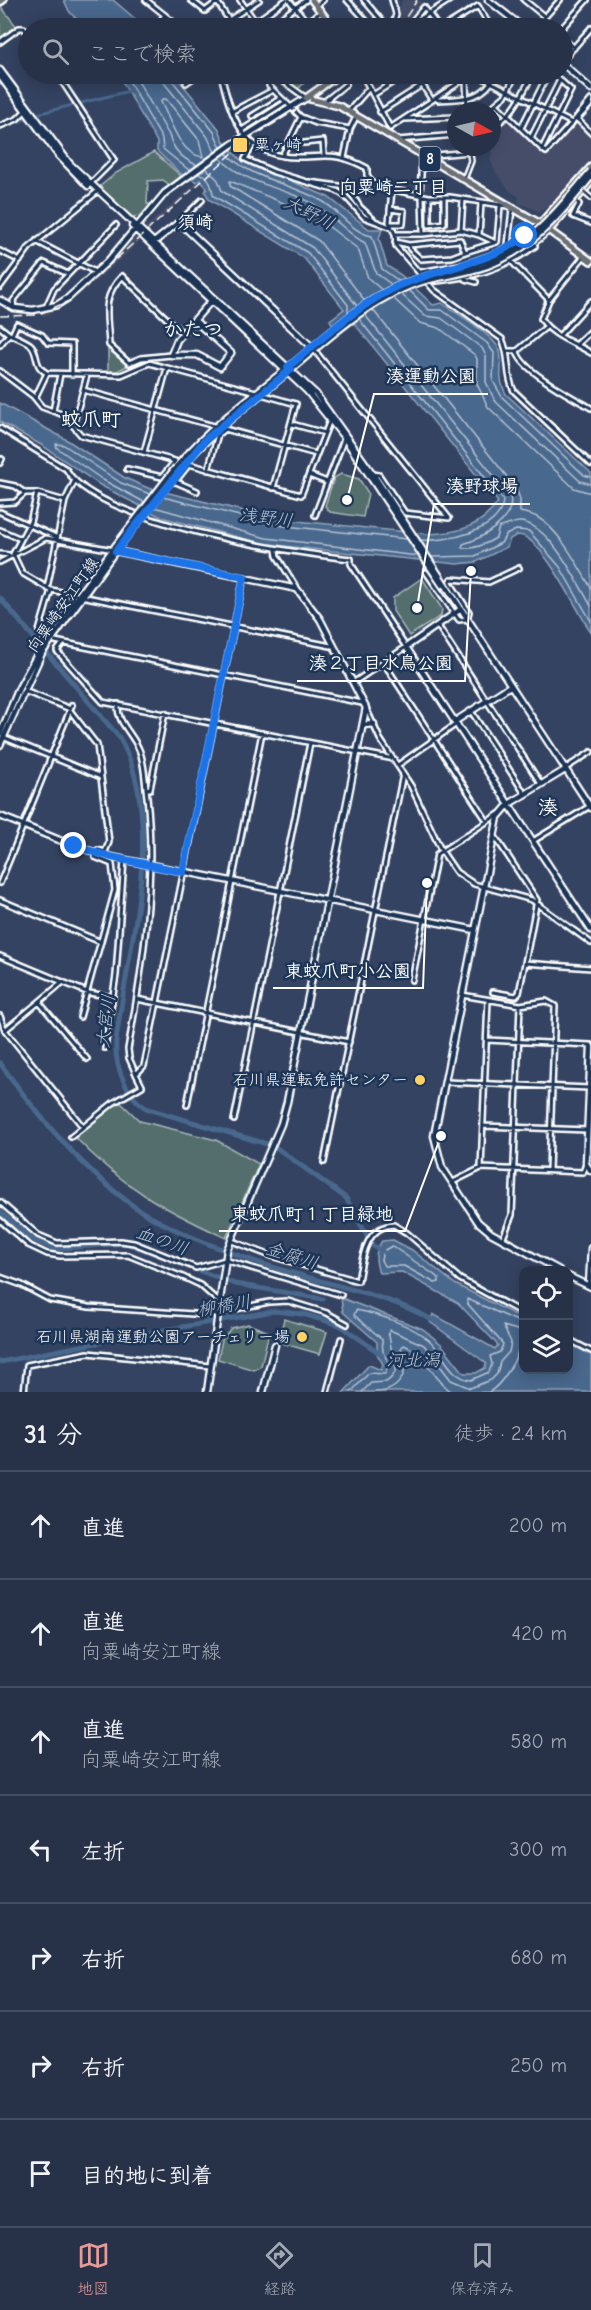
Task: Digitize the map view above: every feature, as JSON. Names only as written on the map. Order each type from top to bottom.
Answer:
[{"type":"main road","points":[[314,3],[326,18]]},
{"type":"main road","points":[[306,98],[326,84]]},
{"type":"main road","name":"8","points":[[306,98],[325,101],[348,112],[540,224],[591,261]]},
{"type":"main road","points":[[540,224],[591,169]]},
{"type":"main road","points":[[549,230],[591,179]]},
{"type":"street","points":[[146,0],[169,18]]},
{"type":"street","points":[[191,0],[205,11],[216,1],[228,18]]},
{"type":"street","points":[[240,0],[252,18]]},
{"type":"street","points":[[232,18],[259,0]]},
{"type":"street","points":[[263,18],[288,0],[304,18]]},
{"type":"street","points":[[281,18],[306,0]]},
{"type":"street","points":[[314,3],[323,0]]},
{"type":"street","points":[[347,0],[364,18]]},
{"type":"street","points":[[364,0],[381,18]]},
{"type":"street","points":[[392,0],[396,14],[394,18]]},
{"type":"street","points":[[439,0],[442,4]]},
{"type":"street","points":[[422,18],[450,0]]},
{"type":"street","points":[[489,0],[512,18]]},
{"type":"street","points":[[524,0],[545,17],[557,1]]},
{"type":"street","points":[[571,18],[587,0]]},
{"type":"street","points":[[457,18],[478,6],[485,18]]},
{"type":"street","points":[[415,18],[424,7],[433,18]]},
{"type":"street","points":[[313,18],[321,12]]},
{"type":"street","points":[[574,48],[591,28]]},
{"type":"street","points":[[0,42],[18,29]]},
{"type":"street","points":[[0,70],[58,155],[288,369],[331,418],[373,474],[458,611]]},
{"type":"street","points":[[573,72],[591,89]]},
{"type":"street","points":[[0,76],[60,152],[97,192]]},
{"type":"street","points":[[64,84],[114,160],[90,184]]},
{"type":"street","points":[[224,84],[242,130],[253,145],[269,155],[324,155],[344,158],[367,168],[369,180],[374,186],[421,196],[512,207],[508,245]]},
{"type":"street","points":[[269,84],[301,117],[316,123],[350,129]]},
{"type":"street","points":[[0,300],[14,308],[45,309],[68,298],[96,273],[165,193],[231,145],[306,98],[286,84]]},
{"type":"street","points":[[325,101],[346,84]]},
{"type":"street","points":[[367,84],[390,128]]},
{"type":"street","points":[[372,96],[391,84]]},
{"type":"street","points":[[380,112],[423,84],[434,99],[438,100],[467,98],[482,93],[491,84]]},
{"type":"street","points":[[388,135],[390,128],[402,119],[456,84]]},
{"type":"street","points":[[466,84],[467,102]]},
{"type":"street","points":[[497,84],[572,123]]},
{"type":"street","points":[[499,102],[511,84]]},
{"type":"street","points":[[501,120],[507,115],[528,84]]},
{"type":"street","points":[[521,128],[543,84]]},
{"type":"street","points":[[531,138],[558,84]]},
{"type":"street","points":[[542,149],[571,90],[564,84]]},
{"type":"street","points":[[348,112],[369,88]]},
{"type":"street","points":[[233,111],[273,90]]},
{"type":"street","points":[[252,116],[281,98]]},
{"type":"street","points":[[242,130],[286,102]]},
{"type":"street","points":[[501,109],[546,152],[590,104]]},
{"type":"street","points":[[0,126],[29,114]]},
{"type":"street","points":[[282,156],[301,117]]},
{"type":"street","points":[[344,158],[350,129],[356,117]]},
{"type":"street","points":[[402,119],[447,117]]},
{"type":"street","points":[[577,118],[591,133]]},
{"type":"street","points":[[398,141],[447,136]]},
{"type":"street","points":[[304,143],[323,141],[324,155]]},
{"type":"street","points":[[253,145],[244,157],[245,159],[274,172],[342,194],[359,213],[374,224],[390,226],[403,224],[404,211],[390,209]]},
{"type":"street","points":[[423,233],[421,196],[423,155],[447,152]]},
{"type":"street","points":[[464,179],[471,156]]},
{"type":"street","name":"向粟崎安江町線","points":[[0,745],[46,639],[177,469],[258,393],[384,298],[414,284],[489,261],[524,243],[541,228],[591,169]]},
{"type":"street","name":"向粟崎安江町線","points":[[442,275],[485,267],[521,249],[544,230],[591,179]]},
{"type":"street","points":[[309,182],[347,188],[374,224]]},
{"type":"street","points":[[392,190],[390,226],[395,234],[395,242],[434,290],[496,332],[507,351],[508,382],[514,391],[590,462]]},
{"type":"street","points":[[0,287],[9,272],[36,241],[97,192]]},
{"type":"street","points":[[585,193],[591,198]]},
{"type":"street","points":[[429,197],[429,225],[444,223],[444,197]]},
{"type":"street","points":[[152,244],[202,200]]},
{"type":"street","points":[[460,230],[463,200]]},
{"type":"street","points":[[576,200],[579,203],[573,213],[574,217],[591,224]]},
{"type":"street","points":[[480,235],[481,203]]},
{"type":"street","points":[[496,242],[500,206]]},
{"type":"street","points":[[179,222],[314,349],[449,518],[405,513],[379,475],[373,474]]},
{"type":"street","points":[[442,275],[499,253],[540,224]]},
{"type":"street","points":[[45,309],[54,289],[116,225]]},
{"type":"street","points":[[395,234],[460,230],[480,235],[496,242],[502,248]]},
{"type":"street","points":[[464,277],[505,262],[549,230]]},
{"type":"street","points":[[421,272],[453,267],[502,248],[525,236]]},
{"type":"street","points":[[395,242],[409,245],[460,240],[465,252]]},
{"type":"street","points":[[36,241],[96,273]]},
{"type":"street","points":[[409,245],[410,249],[421,259],[452,257],[496,242]]},
{"type":"street","points":[[429,282],[464,277],[512,262],[535,246],[534,243]]},
{"type":"street","points":[[0,251],[20,261]]},
{"type":"street","points":[[584,256],[549,300],[541,320],[546,327],[591,352]]},
{"type":"street","points":[[512,262],[549,300]]},
{"type":"street","points":[[14,308],[13,301],[44,263],[68,274]]},
{"type":"street","points":[[442,275],[464,277],[476,282]]},
{"type":"street","points":[[182,333],[122,276],[109,289],[106,313],[109,345],[129,363],[141,358],[197,355],[220,367],[231,353],[194,320]]},
{"type":"street","points":[[171,356],[174,345],[182,333],[212,300]]},
{"type":"street","points":[[560,335],[591,301]]},
{"type":"street","points":[[0,345],[17,324],[42,335],[48,344],[72,344],[72,375]]},
{"type":"street","points":[[0,327],[31,345],[37,366],[47,373],[121,375],[148,363],[296,404],[273,488]]},
{"type":"street","points":[[507,351],[517,351],[546,327]]},
{"type":"street","points":[[576,345],[591,331]]},
{"type":"street","points":[[517,351],[519,357],[544,379],[591,408]]},
{"type":"street","points":[[144,452],[167,368]]},
{"type":"street","points":[[0,371],[35,398],[42,407],[64,415],[81,435],[176,461],[162,477]]},
{"type":"street","points":[[35,398],[47,373]]},
{"type":"street","points":[[53,411],[60,374]]},
{"type":"street","points":[[73,425],[87,375]]},
{"type":"street","points":[[83,390],[316,454]]},
{"type":"street","points":[[175,482],[189,464],[301,495],[331,418]]},
{"type":"street","points":[[291,423],[325,433]]},
{"type":"street","points":[[0,428],[66,469],[75,480],[92,492],[148,519],[276,550],[351,559],[351,564],[591,930]]},
{"type":"street","points":[[208,470],[220,428]]},
{"type":"street","points":[[315,515],[346,437]]},
{"type":"street","points":[[346,437],[407,529]]},
{"type":"street","points":[[0,463],[2,459]]},
{"type":"street","points":[[127,469],[162,477],[197,491]]},
{"type":"street","points":[[309,474],[327,482]]},
{"type":"street","points":[[46,639],[39,631],[65,501],[75,480]]},
{"type":"street","points":[[0,483],[15,486],[25,493],[37,493],[65,501]]},
{"type":"street","points":[[25,493],[15,502],[0,503],[0,511],[58,538]]},
{"type":"street","points":[[12,555],[28,525],[37,493]]},
{"type":"street","points":[[0,530],[21,539]]},
{"type":"street","points":[[0,562],[40,539],[58,538],[116,548],[293,587],[302,595]]},
{"type":"street","points":[[276,550],[277,556],[320,619],[331,646],[403,774],[441,850],[456,872],[483,887],[532,900],[537,906],[591,943]]},
{"type":"street","points":[[0,554],[12,555]]},
{"type":"street","points":[[12,555],[22,573],[49,589],[331,646]]},
{"type":"street","points":[[466,619],[469,612],[450,582],[451,579],[489,582],[519,568]]},
{"type":"street","points":[[426,572],[466,619],[591,807],[533,841]]},
{"type":"street","points":[[136,1074],[144,1066],[244,577]]},
{"type":"street","points":[[353,683],[458,611]]},
{"type":"street","points":[[438,626],[541,784]]},
{"type":"street","points":[[56,641],[362,703]]},
{"type":"street","points":[[63,643],[57,651],[103,702],[394,759]]},
{"type":"street","points":[[384,663],[487,821]]},
{"type":"street","name":"向粟崎安江町線","points":[[2,736],[33,665]]},
{"type":"street","points":[[398,765],[471,711],[510,686]]},
{"type":"street","points":[[23,690],[70,710],[97,745],[109,842],[105,852],[98,850],[94,857],[112,864],[116,890],[80,1017]]},
{"type":"street","points":[[70,1137],[142,1086],[129,1058],[129,1049],[137,999],[149,865],[146,789],[141,753],[136,741],[117,715],[118,704]]},
{"type":"street","points":[[0,883],[72,705]]},
{"type":"street","points":[[207,1392],[225,1259],[284,1112],[366,708]]},
{"type":"street","points":[[471,711],[525,794]]},
{"type":"street","points":[[146,789],[150,789],[165,713]]},
{"type":"street","points":[[363,725],[374,724]]},
{"type":"street","points":[[187,1105],[262,733]]},
{"type":"street","points":[[2,736],[101,777]]},
{"type":"street","points":[[234,1120],[310,742]]},
{"type":"street","points":[[412,980],[437,854],[500,813],[509,804],[591,752]]},
{"type":"street","points":[[324,1162],[403,774]]},
{"type":"street","points":[[500,813],[435,1127],[435,1144],[439,1160],[478,1222],[502,1239],[552,1266]]},
{"type":"street","points":[[0,816],[96,854],[475,930]]},
{"type":"street","points":[[494,835],[533,893],[537,906],[519,993],[516,996],[494,992]]},
{"type":"street","points":[[105,1048],[113,997],[124,860]]},
{"type":"street","points":[[0,900],[101,942]]},
{"type":"street","points":[[0,956],[87,992],[113,997]]},
{"type":"street","points":[[525,963],[591,968]]},
{"type":"street","points":[[5,1030],[63,982]]},
{"type":"street","points":[[462,996],[520,1005],[546,1001],[554,1004],[549,1170]]},
{"type":"street","points":[[137,999],[349,1042]]},
{"type":"street","points":[[481,1167],[488,1000]]},
{"type":"street","points":[[39,1002],[87,1059]]},
{"type":"street","points":[[502,1239],[512,1215],[520,1005]]},
{"type":"street","points":[[0,1016],[5,1030],[83,1126]]},
{"type":"street","points":[[452,1183],[481,1167],[583,1172],[586,1164],[591,1046],[487,1040]]},
{"type":"street","points":[[444,1082],[589,1088]]},
{"type":"street","points":[[483,1126],[588,1130]]},
{"type":"street","points":[[586,1164],[591,1171]]},
{"type":"street","points":[[0,1202],[38,1235],[57,1243],[121,1241],[134,1243],[196,1268],[225,1259],[341,1295]]},
{"type":"street","points":[[0,1220],[28,1245],[47,1254],[129,1256],[200,1285],[219,1302]]},
{"type":"street","points":[[230,1242],[358,1281],[364,1250],[371,1236],[380,1228],[394,1225],[407,1233],[460,1279],[519,1311]]},
{"type":"street","points":[[573,1278],[590,1287],[591,1248]]},
{"type":"street","points":[[0,1277],[22,1285],[50,1300],[89,1307],[208,1315],[288,1301],[327,1313],[347,1324]]},
{"type":"street","points":[[327,1392],[341,1339]]},
{"type":"street","points":[[573,1342],[591,1351]]},
{"type":"street","points":[[262,1392],[275,1345]]},
{"type":"street","points":[[24,1392],[27,1365],[88,1353],[212,1367]]},
{"type":"shaded area","points":[[402,0],[420,0],[430,10],[418,18],[397,18]]},
{"type":"shaded area","points":[[329,84],[333,84],[304,105],[233,151],[237,143],[296,108]]},
{"type":"shaded area","points":[[509,118],[545,155],[576,120],[591,135],[591,162],[555,201],[540,212],[518,203],[519,197],[510,191],[496,173],[490,159],[491,156],[501,156],[501,124]]},
{"type":"shaded area","points":[[233,151],[196,184],[197,186],[147,232],[129,252],[74,300],[45,316],[39,314],[71,299],[150,223]]},
{"type":"green space","points":[[2,8],[17,27],[0,40],[0,9]]},
{"type":"green space","points":[[288,84],[303,84],[298,89]]},
{"type":"green space","points":[[154,152],[181,176],[170,185],[163,180],[148,181],[147,204],[152,204],[142,216],[131,217],[98,188],[116,173]]},
{"type":"green space","points":[[108,346],[129,365],[117,371],[108,371]]},
{"type":"green space","points":[[341,474],[359,479],[368,493],[363,517],[330,512],[325,506],[334,478]]},
{"type":"green space","points":[[422,578],[442,609],[441,616],[409,636],[393,611],[393,598]]},
{"type":"green space","points":[[119,1101],[140,1121],[216,1140],[259,1164],[226,1238],[163,1206],[127,1183],[74,1136]]},
{"type":"green space","name":"石川県湖南運動公園アーチェリー場","points":[[284,1319],[327,1332],[320,1354],[278,1342]]},
{"type":"green space","points":[[248,1324],[269,1332],[261,1366],[254,1370],[218,1359],[222,1340],[231,1328]]},
{"type":"water","points":[[64,0],[113,0],[134,18],[76,18]]},
{"type":"water","points":[[124,84],[182,84],[219,129],[224,142],[240,159],[328,197],[369,229],[382,229],[379,239],[387,266],[401,275],[433,305],[442,303],[492,339],[500,352],[501,382],[506,394],[591,473],[591,633],[551,564],[531,541],[523,536],[513,537],[507,547],[476,562],[457,564],[265,544],[161,517],[100,485],[43,446],[0,422],[0,403],[67,440],[125,478],[148,488],[277,519],[427,534],[458,530],[476,523],[484,518],[498,502],[354,323],[338,335],[330,320],[344,309],[304,258],[210,200],[205,192],[207,188],[200,180],[197,182],[181,174],[157,151],[157,142]]},
{"type":"water","name":"河北潟","points":[[393,1240],[412,1250],[455,1284],[519,1317],[519,1374],[573,1374],[573,1345],[591,1355],[591,1392],[344,1392],[369,1365],[381,1370],[383,1364],[377,1354],[377,1342],[343,1312],[341,1298],[423,1329],[441,1344],[464,1373],[476,1373],[485,1368],[486,1363],[430,1322],[433,1314],[495,1349],[498,1345],[458,1303],[402,1272],[379,1273],[376,1253],[382,1241]]},
{"type":"waterway","points":[[17,122],[37,114],[129,91]]},
{"type":"waterway","points":[[0,127],[17,122]]},
{"type":"waterway","points":[[395,231],[405,233]]},
{"type":"waterway","points":[[512,265],[521,273]]},
{"type":"waterway","points":[[544,326],[538,318],[545,298]]},
{"type":"waterway","points":[[546,329],[556,336]]},
{"type":"waterway","points":[[563,340],[580,348]]},
{"type":"waterway","name":"大宮川","points":[[0,598],[119,737],[133,770],[141,807],[140,886],[116,1041],[119,1070],[128,1089],[133,1097],[148,1109],[274,1146],[346,1198],[372,1245],[382,1251]]},
{"type":"waterway","name":"金腐川","points":[[0,1063],[44,1121],[77,1157],[113,1190],[147,1215],[225,1251],[380,1298],[436,1322]]},
{"type":"waterway","name":"血の川","points":[[0,1212],[33,1240],[55,1249],[126,1243],[235,1284],[323,1299]]},
{"type":"waterway","name":"柳橋川","points":[[0,1362],[274,1311],[303,1314],[340,1325],[382,1355]]},
{"type":"railway","points":[[405,18],[417,0]]},
{"type":"railway","points":[[0,316],[37,315],[71,300],[247,140],[296,110],[331,84]]},
{"type":"place","name":"粟ヶ崎","points":[[240,145]]},
{"type":"place","name":"湊運動公園","points":[[347,500]]},
{"type":"place","name":"湊２丁目水鳥公園","points":[[471,571]]},
{"type":"place","name":"湊野球場","points":[[417,608]]},
{"type":"place","name":"東蚊爪町小公園","points":[[427,883]]},
{"type":"place","name":"石川県運転免許センター","points":[[420,1080]]},
{"type":"place","name":"東蚊爪町１丁目緑地","points":[[441,1136]]},
{"type":"place","name":"石川県湖南運動公園アーチェリー場","points":[[302,1337]]},
{"type":"district","name":"向粟崎二丁目","points":[[393,187]]},
{"type":"district","name":"須崎","points":[[195,222]]},
{"type":"district","name":"かたつ","points":[[193,329]]},
{"type":"district","name":"蚊爪町","points":[[91,419]]},
{"type":"district","name":"湊","points":[[548,807]]},
{"type":"route","points":[[74,846],[111,857],[183,872],[244,577],[116,551],[205,440],[288,372],[291,369],[288,367],[360,310],[399,285],[489,257],[525,236]]},
{"type":"water label","name":"大野川","points":[[309,213]]},
{"type":"water label","name":"浅野川","points":[[266,518]]}]
